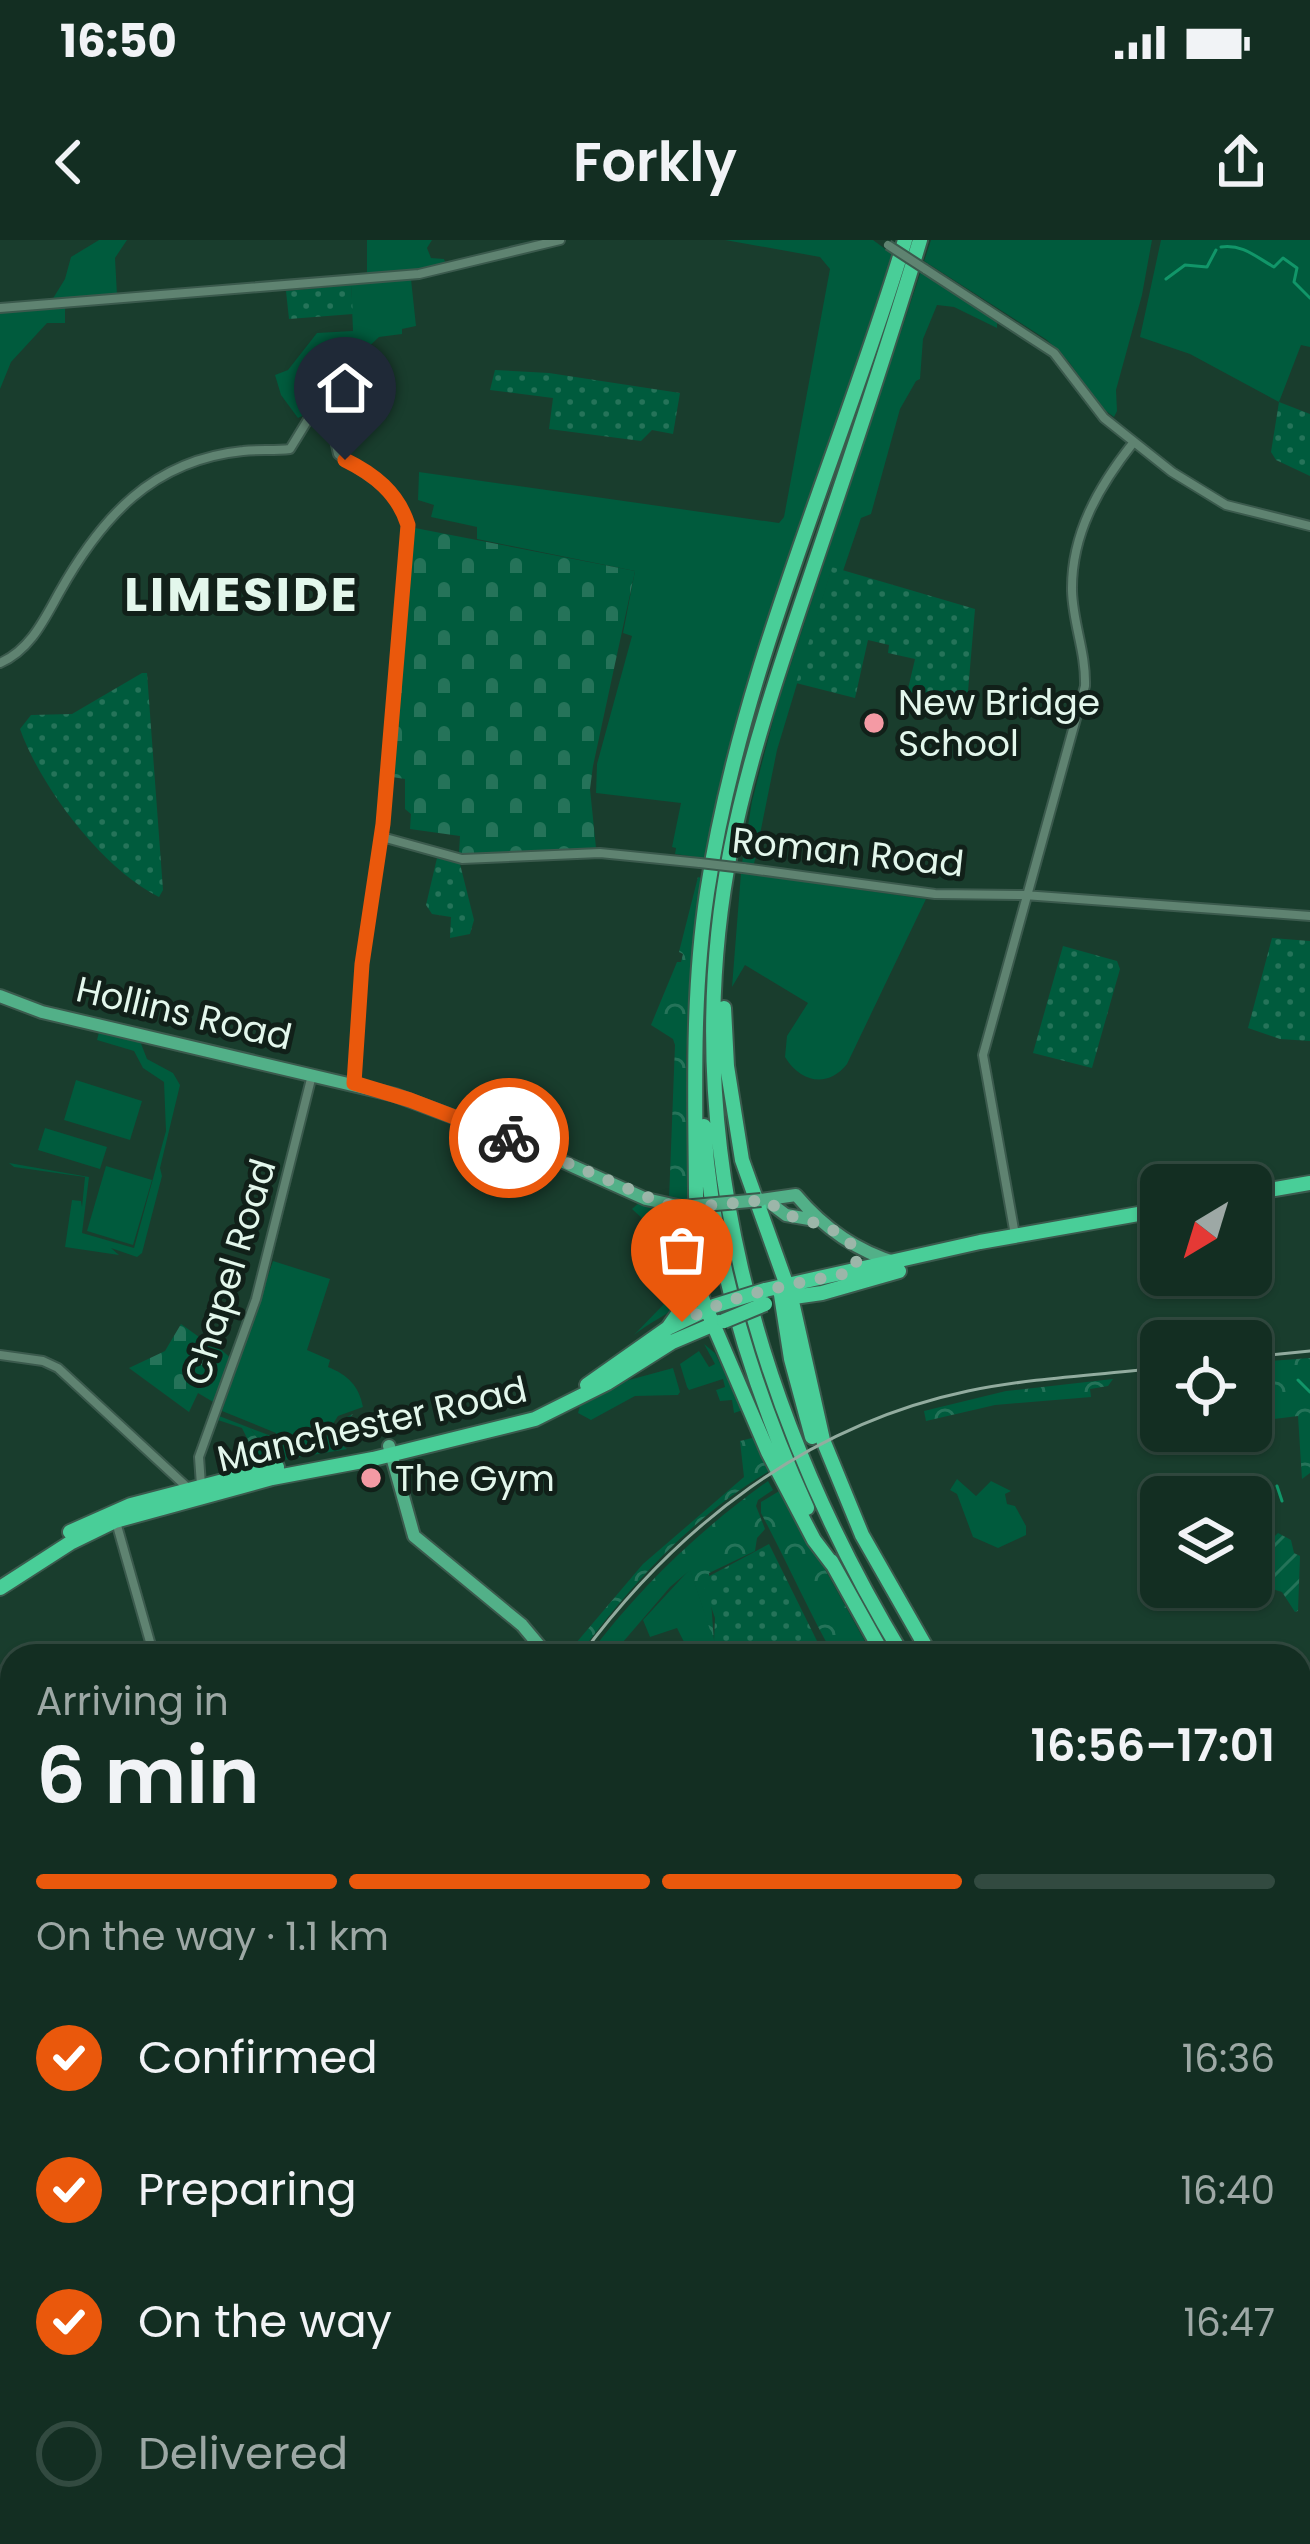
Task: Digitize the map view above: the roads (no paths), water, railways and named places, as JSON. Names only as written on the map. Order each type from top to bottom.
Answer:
[{"type":"highway","points":[[668,1328],[696,1292],[693,1036],[707,893],[739,736],[905,240]]},
{"type":"highway","points":[[896,1644],[810,1482],[770,1379],[743,1281],[716,1102],[718,949],[730,851],[757,735],[920,240]]},
{"type":"highway","points":[[707,893],[701,1056],[712,1200],[730,1291],[778,1444],[833,1565],[877,1644]]},
{"type":"highway","points":[[718,949],[735,1125],[750,1190],[778,1258],[778,1293],[790,1318],[843,1495],[924,1644]]},
{"type":"highway","points":[[1272,1189],[1310,1183]]},
{"type":"highway","points":[[961,1250],[1140,1214]]},
{"type":"highway","name":"Manchester Road","points":[[0,1588],[113,1517],[151,1511],[196,1492],[362,1453],[415,1447],[515,1425],[691,1334],[715,1315],[740,1312],[806,1280],[852,1272],[870,1263],[961,1250]]},
{"type":"highway","name":"Manchester Road","points":[[0,1577],[80,1527],[167,1495],[390,1450],[557,1406],[668,1328],[778,1293],[822,1293],[870,1263],[898,1263],[961,1250]]},
{"type":"highway","points":[[778,1258],[806,1280]]},
{"type":"highway","points":[[696,1292],[715,1315],[719,1345],[814,1540],[833,1565]]},
{"type":"highway","points":[[778,1293],[790,1318],[797,1384],[830,1486],[914,1644]]},
{"type":"highway","points":[[790,1318],[822,1293]]},
{"type":"highway","points":[[691,1334],[719,1345]]},
{"type":"main road","name":"Hollins Road","points":[[0,996],[42,1012],[354,1083],[501,1135],[646,1199],[682,1207],[786,1195]]},
{"type":"main road","points":[[787,1213],[781,1201],[786,1195],[796,1195],[817,1220],[870,1263]]},
{"type":"main road","points":[[763,1200],[787,1213],[817,1220]]},
{"type":"main road","points":[[787,1213],[799,1213],[802,1203]]},
{"type":"main road","points":[[390,1450],[414,1536],[522,1625],[538,1644]]},
{"type":"street","points":[[0,308],[419,274],[560,240]]},
{"type":"street","points":[[884,243],[1054,352],[1099,411],[1133,442],[1226,506],[1310,526]]},
{"type":"street","points":[[0,663],[16,654],[39,629],[84,548],[106,520],[131,496],[211,457],[290,449],[309,418],[325,416],[336,428],[339,456],[370,473],[397,500],[408,525],[408,539],[382,837],[362,964],[354,1083]]},
{"type":"street","points":[[1016,1237],[983,1054],[1084,686],[1086,662],[1072,590],[1078,543],[1097,494],[1133,442]]},
{"type":"street","name":"Roman Road","points":[[382,837],[462,859],[600,853],[935,894],[1310,916]]},
{"type":"street","name":"Chapel Road","points":[[196,1492],[200,1457],[260,1286],[313,1073]]},
{"type":"street","points":[[0,1355],[43,1360],[58,1368],[196,1492]]},
{"type":"street","points":[[167,1495],[168,1471]]},
{"type":"street","points":[[113,1517],[150,1644]]},
{"type":"waterway","points":[[1221,247],[1243,249],[1274,267],[1283,258],[1297,268],[1294,282],[1310,298]]},
{"type":"waterway","points":[[1166,279],[1185,265],[1207,267],[1216,250]]},
{"type":"waterway","points":[[1298,1380],[1310,1392]]},
{"type":"waterway","points":[[1277,1486],[1282,1501]]},
{"type":"tram line","points":[[1272,1355],[1310,1351]]},
{"type":"tram line","points":[[591,1644],[659,1565],[703,1524],[750,1488],[853,1428],[968,1391],[1140,1370]]},
{"type":"place","name":"New Bridge School","points":[[874,723]]},
{"type":"place","name":"The Gym","points":[[371,1478]]},
{"type":"district","name":"LIMESIDE","points":[[242,594]]}]
